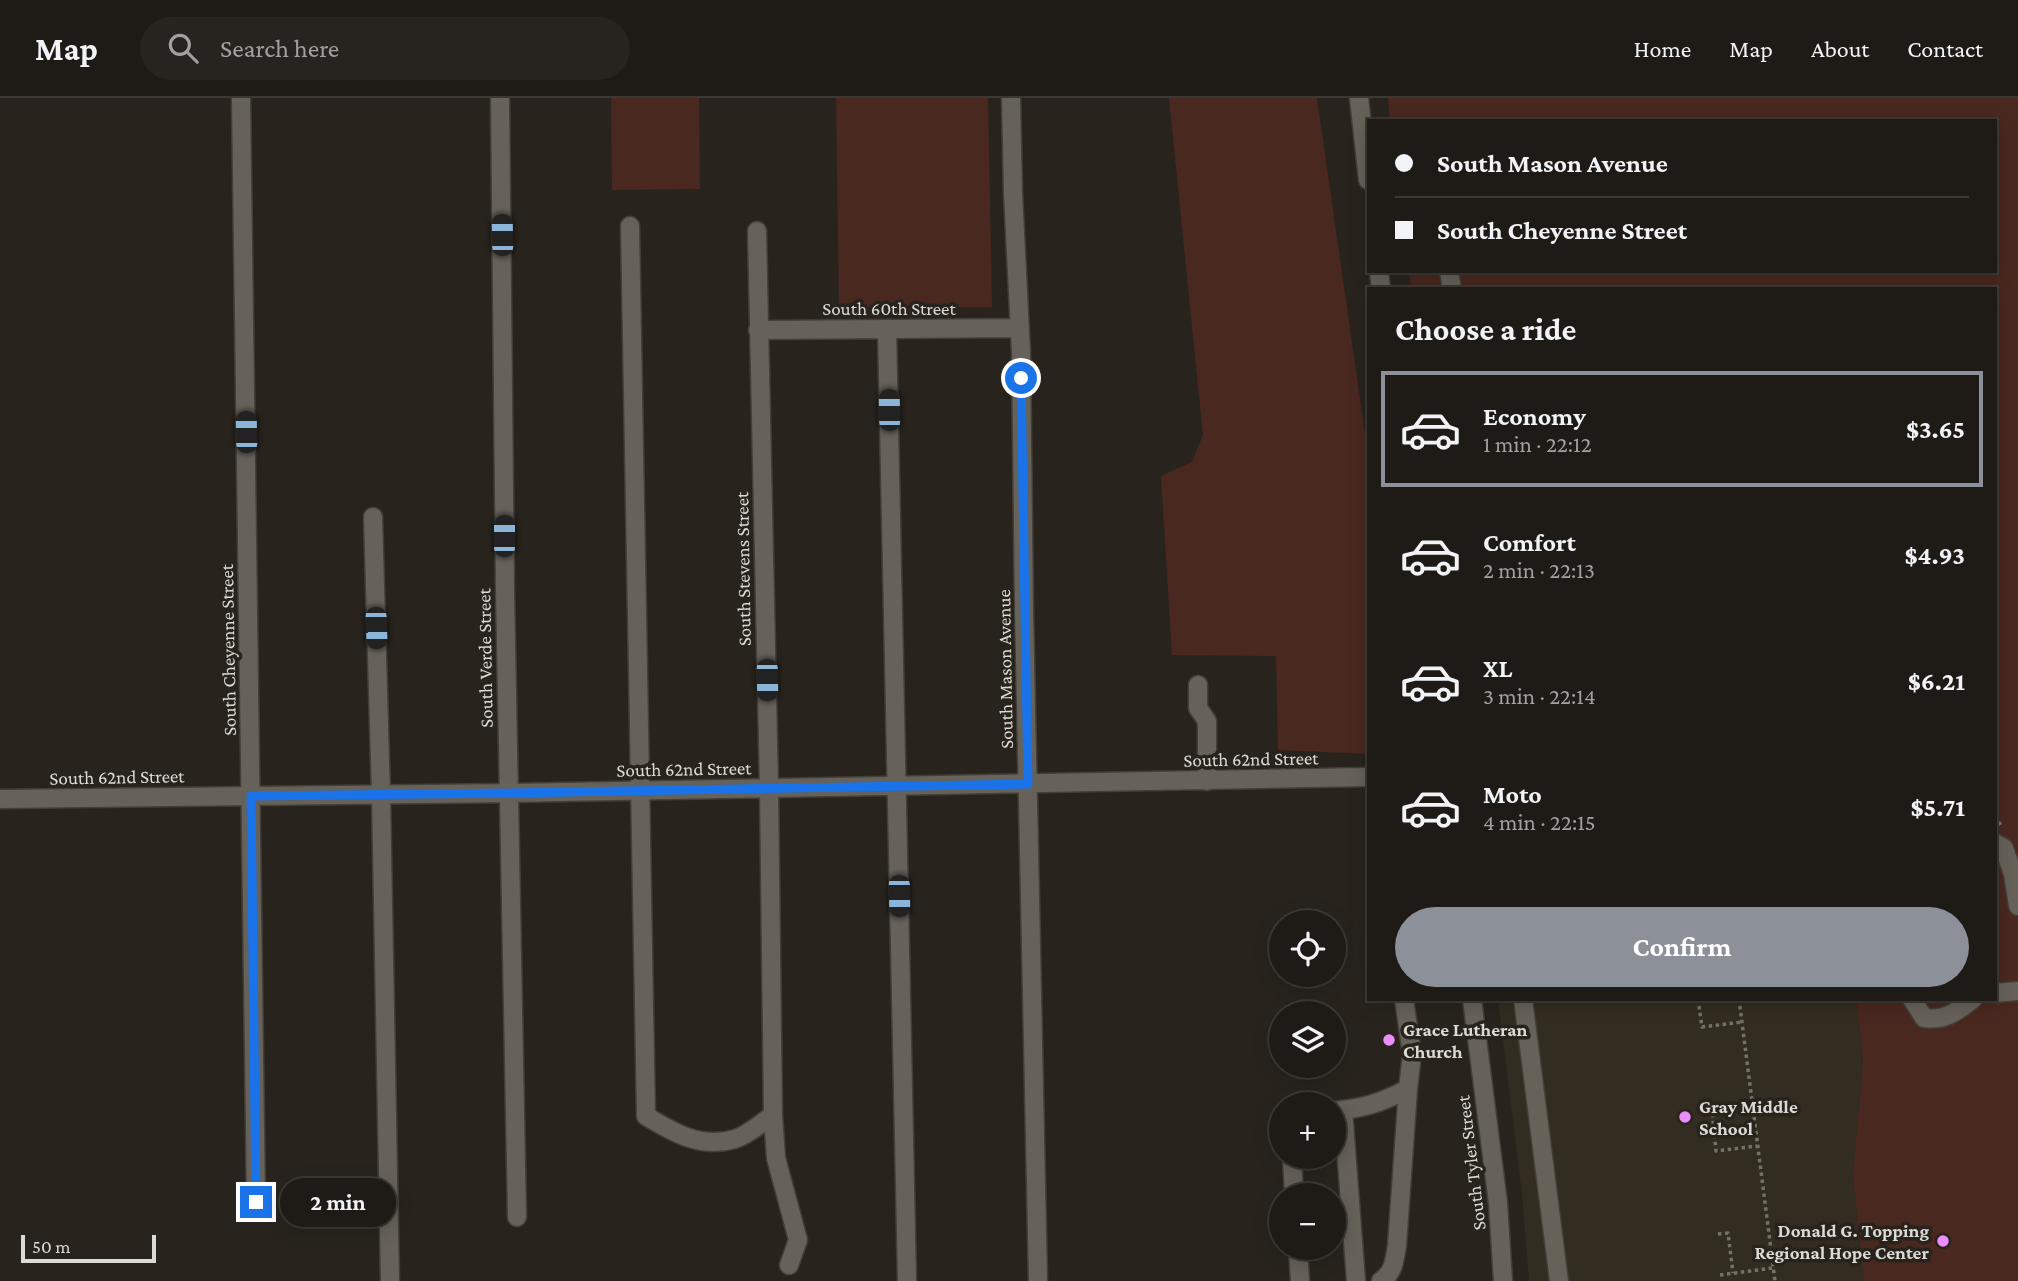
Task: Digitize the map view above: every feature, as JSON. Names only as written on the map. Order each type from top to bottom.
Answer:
[{"type":"street","name":"South Cheyenne Street","points":[[241,98],[256,1202]]},
{"type":"street","name":"South Verde Street","points":[[500,98],[505,590],[517,1217]]},
{"type":"street","points":[[1359,98],[1367,171]]},
{"type":"street","name":"South Mason Avenue","points":[[1013,101],[1038,1281]]},
{"type":"street","points":[[630,226],[646,1116],[678,1135],[709,1142],[736,1139],[773,1115]]},
{"type":"street","name":"South Stevens Street","points":[[757,230],[773,1115],[776,1158],[798,1240],[789,1265]]},
{"type":"street","name":"South 60th Street","points":[[758,330],[1019,328]]},
{"type":"street","points":[[887,329],[907,1281]]},
{"type":"street","points":[[373,517],[390,1281]]},
{"type":"street","points":[[1198,685],[1198,708],[1206,721],[1207,781]]},
{"type":"street","name":"South 62nd Street","points":[[0,799],[640,791],[1367,777]]},
{"type":"street","points":[[1997,844],[2004,848],[2013,874],[2018,906]]},
{"type":"street","points":[[1997,993],[2018,991]]},
{"type":"street","points":[[1381,1281],[1393,1266],[1397,1245],[1412,1054],[1404,1001]]},
{"type":"street","name":"South Tyler Street","points":[[1472,1001],[1498,1203],[1503,1281]]},
{"type":"street","points":[[1523,1001],[1559,1281]]},
{"type":"street","points":[[1913,1001],[1924,1018],[1936,1020],[1953,1014],[1970,1001]]},
{"type":"street","points":[[1346,1110],[1381,1103],[1409,1089]]},
{"type":"street","points":[[1344,1169],[1356,1281]]},
{"type":"street","points":[[1299,1260],[1300,1281]]},
{"type":"path","points":[[1698,1001],[1702,1027],[1742,1022]]},
{"type":"path","points":[[1739,1001],[1775,1281]]},
{"type":"path","points":[[1702,1111],[1712,1110],[1716,1151],[1758,1146]]},
{"type":"path","points":[[1718,1234],[1728,1233],[1734,1273]]},
{"type":"path","points":[[1720,1275],[1773,1268]]},
{"type":"shaded area","points":[[611,98],[699,98],[700,189],[612,190]]},
{"type":"shaded area","points":[[836,98],[988,98],[992,307],[839,309]]},
{"type":"shaded area","points":[[1169,98],[1317,98],[1367,448],[1367,754],[1278,750],[1276,656],[1172,655],[1161,476],[1192,462],[1203,435]]},
{"type":"shaded area","points":[[1388,98],[2018,98],[2018,1281],[1864,1281],[1853,1176],[1863,1058],[1856,1001],[1997,1001],[1997,287],[1411,287],[1409,273],[1997,273],[1997,119],[1390,119]]},
{"type":"shaded area","name":"Gray Middle School","points":[[1498,1001],[1856,1001],[1863,1058],[1853,1176],[1864,1281],[1529,1281],[1522,1194]]},
{"type":"place","name":"Grace Lutheran Church","points":[[1389,1040]]},
{"type":"place","name":"Gray Middle School","points":[[1685,1117]]},
{"type":"place","name":"Donald G. Topping Regional Hope Center","points":[[1943,1241]]},
{"type":"route","points":[[256,1202],[251,796],[1028,784],[1021,378]]}]
